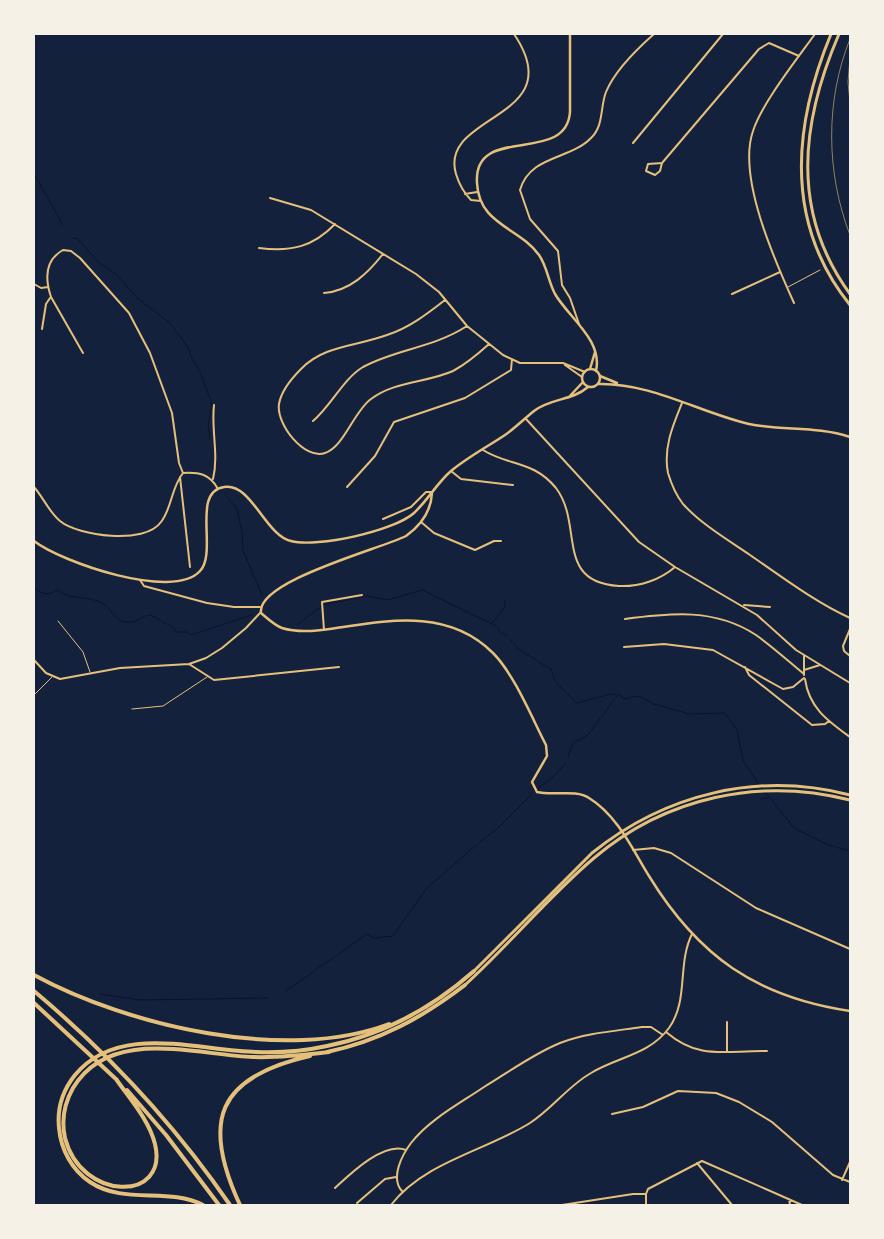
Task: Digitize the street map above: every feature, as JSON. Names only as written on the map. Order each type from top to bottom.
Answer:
[{"type":"highway","points":[[831,34],[818,67],[804,119],[800,174],[806,216],[814,242],[832,280],[850,305]]},
{"type":"highway","points":[[838,34],[822,78],[811,120],[807,147],[807,174],[813,214],[821,240],[832,265],[850,294]]},
{"type":"highway","points":[[204,1205],[179,1197],[134,1195],[110,1191],[94,1184],[77,1170],[64,1150],[59,1134],[58,1118],[64,1095],[78,1072],[100,1056],[114,1050],[138,1045],[166,1044],[254,1052],[295,1051],[327,1046],[376,1032],[414,1014],[445,995],[474,972],[592,853],[614,836],[650,815],[689,799],[750,786],[785,785],[815,788],[850,795]]},
{"type":"highway","points":[[240,1205],[228,1174],[221,1146],[222,1120],[230,1098],[245,1081],[266,1068],[355,1046],[392,1031],[430,1010],[465,985],[595,857],[623,836],[652,819],[677,808],[717,796],[744,792],[784,790],[814,793],[850,800]]},
{"type":"highway","points":[[34,975],[81,997],[134,1015],[191,1029],[249,1038],[298,1040],[342,1037],[384,1026],[414,1014]]},
{"type":"highway","points":[[34,991],[117,1067],[170,1125],[230,1205]]},
{"type":"highway","points":[[34,1003],[79,1042],[116,1079],[166,1135],[219,1205]]},
{"type":"highway","points":[[116,1079],[147,1125],[156,1151],[154,1165],[148,1176],[138,1184],[124,1188],[105,1184],[87,1174],[73,1157],[65,1136],[63,1125],[66,1102],[80,1078],[100,1062],[117,1053],[151,1048],[254,1057],[329,1052]]},
{"type":"street","points":[[481,201],[471,200],[465,194],[454,168],[457,147],[468,136],[510,107],[520,95],[527,82],[526,55],[514,34]]},
{"type":"street","points":[[570,34],[570,112],[567,124],[561,131],[545,140],[487,154],[478,164],[478,191],[481,201],[498,223],[539,254],[555,294],[593,344],[598,355],[596,371]]},
{"type":"street","points":[[581,329],[570,298],[562,285],[558,251],[530,219],[520,190],[526,175],[533,168],[582,146],[592,138],[600,126],[601,111],[606,92],[616,73],[654,34]]},
{"type":"street","points":[[633,143],[723,34]]},
{"type":"street","points":[[794,303],[765,231],[750,171],[748,155],[752,131],[761,113],[814,34]]},
{"type":"street","points":[[662,163],[648,164],[646,171],[650,174],[656,174],[660,171],[662,163],[759,49],[769,43],[799,56]]},
{"type":"street","points":[[465,194],[478,191]]},
{"type":"street","points":[[270,198],[303,207],[335,224],[416,274],[445,300],[467,326],[489,344],[512,359],[520,363],[534,365],[563,363],[585,372]]},
{"type":"street","points":[[260,248],[300,248],[324,236],[335,224]]},
{"type":"street","points":[[83,353],[50,297],[48,287],[49,262],[54,254],[63,250],[71,251],[80,258],[129,313],[162,383],[172,413],[179,463],[183,473]]},
{"type":"street","points":[[324,293],[344,289],[360,279],[383,254]]},
{"type":"street","points":[[732,294],[780,272]]},
{"type":"street","points":[[34,284],[41,288],[48,287]]},
{"type":"street","points":[[42,329],[46,304],[50,297]]},
{"type":"street","points":[[445,300],[408,326],[387,336],[342,345],[326,352],[302,368],[280,398],[279,412],[285,430],[309,451],[318,454],[331,450],[368,401],[400,384],[452,371],[489,344]]},
{"type":"street","points":[[313,421],[361,368],[374,362],[435,343],[467,326]]},
{"type":"street","points":[[588,387],[583,382],[582,377],[590,369],[596,351]]},
{"type":"street","points":[[347,487],[375,456],[394,422],[404,417],[446,405],[489,386],[511,370],[512,359]]},
{"type":"street","points":[[563,363],[582,377]]},
{"type":"street","points":[[590,369],[596,371],[600,376],[620,384]]},
{"type":"street","points":[[598,384],[600,376]]},
{"type":"street","points":[[568,398],[583,382]]},
{"type":"street","points":[[34,541],[50,552],[77,562],[140,580],[168,582],[187,579],[202,568],[208,554],[207,504],[218,489],[228,486],[239,490],[278,534],[288,540],[301,543],[352,537],[394,526],[414,513],[451,471],[526,419],[541,406],[575,397],[588,387],[598,384],[620,384],[643,388],[752,424],[775,428],[822,430],[850,437]]},
{"type":"street","points":[[683,402],[670,436],[667,454],[670,479],[684,504],[729,541],[767,567],[850,618]]},
{"type":"street","points":[[212,479],[216,465],[212,427],[214,405]]},
{"type":"street","points":[[526,419],[639,542],[675,567],[742,605],[804,655],[850,683]]},
{"type":"street","points":[[483,450],[528,465],[557,490],[571,527],[576,562],[586,576],[604,584],[627,586],[659,577],[675,567]]},
{"type":"street","points":[[451,471],[461,479],[513,485]]},
{"type":"street","points":[[34,487],[61,522],[72,527],[112,537],[129,537],[149,532],[161,523],[183,473],[198,472],[212,479],[218,489]]},
{"type":"street","points":[[180,477],[190,567]]},
{"type":"street","points":[[383,519],[411,508],[426,492],[432,492]]},
{"type":"street","points":[[432,492],[431,504],[421,522],[412,532],[399,540],[283,584],[270,594],[260,607],[261,613],[285,628],[295,630],[324,630],[366,624],[429,620],[472,635],[494,654],[505,667],[547,749],[546,756],[532,782],[537,792],[588,797],[617,825],[670,910],[723,963],[772,989],[806,1001],[850,1011]]},
{"type":"street","points":[[421,522],[434,533],[475,550],[494,541],[501,541]]},
{"type":"street","points":[[140,580],[144,586],[207,604],[260,607]]},
{"type":"street","points":[[324,630],[322,602],[362,595]]},
{"type":"street","points":[[742,605],[770,607]]},
{"type":"street","points":[[34,660],[52,677],[68,680],[90,673],[136,666],[189,664],[206,658],[222,648],[261,613]]},
{"type":"street","points":[[625,619],[684,613],[716,618],[755,635],[804,674]]},
{"type":"street","points":[[850,629],[843,646],[844,651],[850,656]]},
{"type":"street","points":[[624,647],[664,644],[713,650],[783,689],[793,687],[804,678]]},
{"type":"street","points":[[804,655],[806,692],[812,704],[829,721],[850,737]]},
{"type":"street","points":[[189,664],[214,680],[339,667]]},
{"type":"street","points":[[804,670],[820,665]]},
{"type":"street","points":[[746,668],[749,675],[812,725],[825,724],[829,721]]},
{"type":"street","points":[[633,850],[654,848],[671,853],[756,908],[850,948]]},
{"type":"street","points":[[391,1205],[402,1191],[424,1176],[519,1130],[532,1122],[589,1074],[639,1052],[663,1035],[674,1020],[681,1000],[685,952],[692,934]]},
{"type":"street","points":[[727,1022],[727,1051]]},
{"type":"street","points":[[402,1191],[397,1186],[396,1177],[406,1150],[436,1120],[506,1073],[558,1044],[588,1034],[652,1027],[663,1035]]},
{"type":"street","points":[[666,1032],[689,1048],[697,1051],[767,1051]]},
{"type":"street","points":[[612,1114],[643,1107],[678,1091],[716,1093],[739,1102],[772,1122],[827,1170],[842,1180],[850,1182]]},
{"type":"street","points":[[335,1188],[379,1154],[394,1148],[406,1150]]},
{"type":"street","points":[[697,1162],[732,1205]]},
{"type":"street","points":[[646,1205],[646,1194],[654,1184],[697,1162],[709,1163],[802,1205]]},
{"type":"street","points":[[842,1180],[850,1162]]},
{"type":"street","points":[[356,1203],[385,1179],[396,1177]]},
{"type":"street","points":[[562,1205],[633,1194],[646,1194]]},
{"type":"street","points":[[789,1199],[790,1205]]},
{"type":"lane","points":[[787,288],[820,270]]},
{"type":"lane","points":[[58,621],[83,652],[90,673]]},
{"type":"lane","points":[[34,694],[52,677]]},
{"type":"lane","points":[[132,709],[162,706],[207,677]]},
{"type":"waterway","points":[[34,174],[63,225]]},
{"type":"waterway","points":[[73,238],[78,239],[98,262],[117,275],[137,298],[170,323],[189,349],[212,404],[208,425],[210,439]]},
{"type":"waterway","points":[[225,494],[237,509],[242,532],[243,550],[262,595]]},
{"type":"waterway","points":[[34,588],[45,594],[58,590],[68,596],[97,601],[105,605],[118,619],[126,622],[133,622],[144,616],[151,615],[174,628],[176,632],[187,632],[191,635],[252,615]]},
{"type":"waterway","points":[[297,625],[323,605],[366,596],[387,600],[422,590],[498,627],[500,632],[507,636]]},
{"type":"waterway","points":[[492,624],[505,607],[505,600]]},
{"type":"waterway","points":[[510,639],[518,649],[551,669],[556,683],[577,703],[610,694],[621,695],[623,699],[639,696],[654,704],[689,714],[725,713],[737,730],[743,760],[759,785]]},
{"type":"waterway","points":[[568,757],[573,743],[587,736],[617,696]]},
{"type":"waterway","points":[[538,788],[551,779],[566,763]]},
{"type":"waterway","points":[[762,788],[794,828],[828,845],[850,851]]},
{"type":"waterway","points":[[286,991],[367,934],[374,938],[393,936],[426,889],[497,829],[532,794]]},
{"type":"waterway","points":[[760,799],[767,798]]},
{"type":"waterway","points":[[99,994],[140,1000],[267,998]]},
{"type":"railway","points":[[850,39],[836,87],[832,137],[836,187],[850,235]]},
{"type":"railway","points":[[850,58],[848,82],[850,102]]}]
